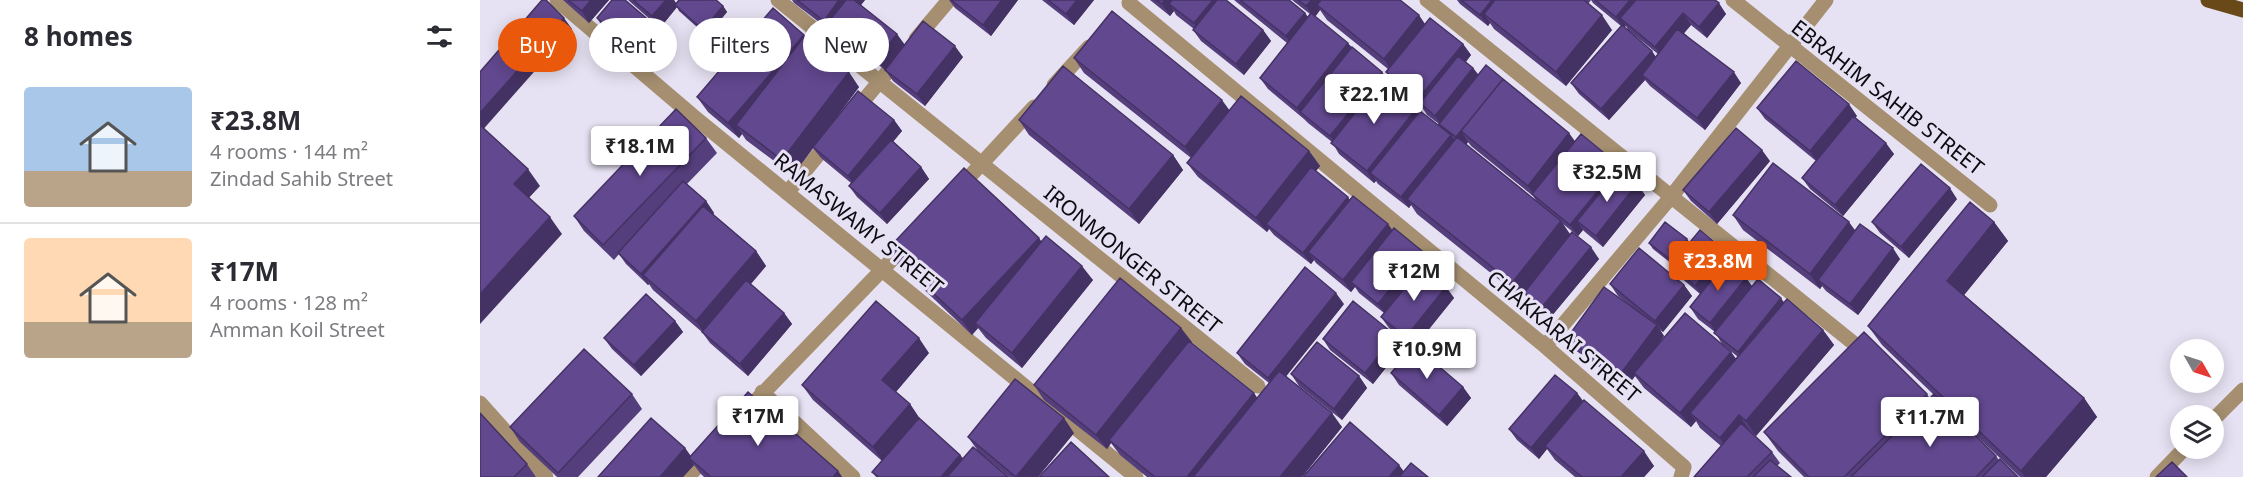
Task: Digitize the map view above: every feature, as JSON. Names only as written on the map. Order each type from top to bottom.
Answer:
[{"type":"main road","points":[[2208,0],[2243,10]]},
{"type":"street","name":"RAMASWAMY STREET","points":[[557,0],[589,27]]},
{"type":"street","points":[[787,193],[949,0]]},
{"type":"street","points":[[1427,0],[1857,346]]},
{"type":"street","name":"EBRAHIM SAHIB STREET","points":[[1732,0],[1990,205]]},
{"type":"street","points":[[1545,346],[1671,197],[1826,0]]},
{"type":"street","name":"IRONMONGER STREET","points":[[781,4],[1258,386]]},
{"type":"street","name":"CHAKKARAI STREET","points":[[1128,5],[1545,346],[1684,466],[1681,477]]},
{"type":"street","points":[[952,196],[1098,37]]},
{"type":"street","name":"RAMASWAMY STREET","points":[[645,72],[696,112],[787,193],[1136,477]]},
{"type":"street","points":[[732,426],[762,392],[914,237]]},
{"type":"street","points":[[2224,409],[2243,390]]},
{"type":"street","points":[[762,392],[853,477]]},
{"type":"street","points":[[480,404],[546,477]]},
{"type":"street","points":[[688,477],[718,443]]},
{"type":"street","points":[[2157,477],[2174,459]]},
{"type":"building","points":[[542,0],[546,0],[564,18],[526,18]]},
{"type":"building","points":[[568,0],[591,0],[582,11]]},
{"type":"building","points":[[612,0],[625,0],[646,18],[597,18]]},
{"type":"building","points":[[633,0],[666,0],[652,16]]},
{"type":"building","points":[[679,0],[716,0],[723,6],[713,18],[690,18],[675,5]]},
{"type":"building","points":[[797,0],[839,0],[826,18],[820,18]]},
{"type":"building","points":[[846,0],[854,0],[877,18],[831,18]]},
{"type":"building","points":[[951,0],[1002,0],[983,25]]},
{"type":"building","points":[[1048,0],[1077,0],[1066,14]]},
{"type":"building","points":[[1172,0],[1213,0],[1194,23],[1169,4]]},
{"type":"building","points":[[1217,0],[1226,0],[1263,30],[1236,64],[1193,30]]},
{"type":"building","points":[[1240,0],[1289,0],[1305,13],[1286,36]]},
{"type":"building","points":[[1298,0],[1312,0],[1306,6]]},
{"type":"building","points":[[1321,0],[1400,0],[1419,15],[1384,59],[1317,5]]},
{"type":"building","points":[[1461,0],[1492,0],[1480,15]]},
{"type":"building","points":[[1495,0],[1584,0],[1602,15],[1556,72],[1484,14]]},
{"type":"building","points":[[1595,0],[1630,0],[1616,17]]},
{"type":"building","points":[[1636,0],[1715,0],[1719,3],[1699,27],[1683,13],[1655,47],[1620,18]]},
{"type":"building","points":[[773,8],[784,18],[764,18]]},
{"type":"building","points":[[1112,11],[1222,100],[1185,147],[1074,58]]},
{"type":"building","points":[[1311,13],[1348,43],[1297,108],[1260,78]]},
{"type":"building","points":[[1430,18],[1463,44],[1419,98],[1386,72]]},
{"type":"building","points":[[923,21],[955,46],[917,94],[888,72],[889,65]]},
{"type":"building","points":[[791,24],[803,36],[791,50]]},
{"type":"building","points":[[1622,25],[1652,51],[1601,109],[1571,83]]},
{"type":"building","points":[[889,28],[897,34],[889,44]]},
{"type":"building","points":[[1677,29],[1734,72],[1697,118],[1642,75]]},
{"type":"building","points":[[803,38],[803,72],[849,72],[782,160],[736,125],[777,72],[791,72],[791,54]]},
{"type":"building","points":[[1352,47],[1382,72],[1330,136],[1300,112]]},
{"type":"building","points":[[498,51],[498,72],[516,72],[480,113],[480,72]]},
{"type":"building","points":[[1458,56],[1473,68],[1435,116],[1420,103]]},
{"type":"building","points":[[1796,61],[1849,104],[1810,151],[1757,108]]},
{"type":"building","points":[[1486,65],[1503,79],[1456,137],[1439,124]]},
{"type":"building","points":[[1063,66],[1173,155],[1129,209],[1019,120]]},
{"type":"building","points":[[718,72],[772,72],[728,123],[697,97]]},
{"type":"building","points":[[1382,79],[1417,108],[1367,171],[1331,143]]},
{"type":"building","points":[[1503,79],[1569,133],[1528,186],[1461,131]]},
{"type":"building","points":[[858,91],[894,120],[848,176],[813,147]]},
{"type":"building","points":[[1241,96],[1309,151],[1256,218],[1187,163]]},
{"type":"building","points":[[676,109],[706,138],[603,245],[574,216]]},
{"type":"building","points":[[1420,111],[1451,135],[1401,197],[1370,173]]},
{"type":"building","points":[[1853,116],[1886,143],[1835,205],[1802,178]]},
{"type":"building","points":[[480,125],[528,169],[514,184],[550,217],[480,294]]},
{"type":"building","points":[[1736,128],[1762,150],[1709,212],[1683,190]]},
{"type":"building","points":[[1581,134],[1619,165],[1570,225],[1532,194]]},
{"type":"building","points":[[1457,137],[1561,221],[1512,283],[1407,199]]},
{"type":"building","points":[[891,140],[921,167],[880,213],[849,186]]},
{"type":"building","points":[[1773,163],[1849,222],[1810,274],[1733,215]]},
{"type":"building","points":[[1921,164],[1950,188],[1901,247],[1872,222]]},
{"type":"building","points":[[1311,167],[1348,197],[1303,253],[1266,224]]},
{"type":"building","points":[[964,168],[1039,238],[962,320],[887,250]]},
{"type":"building","points":[[1619,170],[1637,184],[1596,236],[1577,221]]},
{"type":"building","points":[[683,181],[706,201],[641,274],[618,253]]},
{"type":"building","points":[[1353,196],[1388,224],[1343,280],[1308,252]]},
{"type":"building","points":[[1970,202],[1994,222],[1947,281],[2084,398],[2021,471],[1868,326]]},
{"type":"building","points":[[703,206],[756,251],[696,321],[643,275]]},
{"type":"building","points":[[1665,222],[1687,239],[1671,260],[1649,243]]},
{"type":"building","points":[[1860,224],[1893,248],[1850,304],[1818,280]]},
{"type":"building","points":[[1394,228],[1427,255],[1404,283],[1398,279],[1378,304],[1351,282]]},
{"type":"building","points":[[1700,230],[1725,251],[1695,286],[1671,265]]},
{"type":"building","points":[[1572,232],[1591,247],[1542,307],[1524,293]]},
{"type":"building","points":[[1046,236],[1082,266],[1012,353],[975,323]]},
{"type":"building","points":[[1639,248],[1684,285],[1655,321],[1610,284]]},
{"type":"building","points":[[1726,262],[1746,278],[1710,323],[1690,307]]},
{"type":"building","points":[[1305,267],[1336,293],[1268,378],[1237,353]]},
{"type":"building","points":[[1422,267],[1446,287],[1406,337],[1381,317]]},
{"type":"building","points":[[1120,278],[1181,328],[1096,435],[1034,385]]},
{"type":"building","points":[[1758,279],[1781,298],[1738,352],[1714,333]]},
{"type":"building","points":[[746,280],[784,313],[740,364],[702,332]]},
{"type":"building","points":[[1604,287],[1657,325],[1619,376],[1567,338]]},
{"type":"building","points":[[646,294],[675,321],[634,365],[604,338]]},
{"type":"building","points":[[1787,299],[1823,330],[1746,421],[1739,415],[1720,438],[1690,413]]},
{"type":"building","points":[[876,301],[919,338],[882,380],[910,404],[873,447],[802,385]]},
{"type":"building","points":[[1353,301],[1395,335],[1365,373],[1323,339]]},
{"type":"building","points":[[1685,313],[1731,352],[1680,413],[1634,373]]},
{"type":"building","points":[[1864,332],[1927,394],[1844,477],[1809,477],[1764,432]]},
{"type":"building","points":[[1189,341],[1254,393],[1187,477],[1155,477],[1109,440]]},
{"type":"building","points":[[1317,342],[1359,376],[1334,409],[1291,374]]},
{"type":"building","points":[[1415,346],[1463,387],[1439,415],[1391,373]]},
{"type":"building","points":[[584,349],[632,394],[558,473],[510,427]]},
{"type":"building","points":[[1279,371],[1332,413],[1280,477],[1193,477]]},
{"type":"building","points":[[1555,375],[1577,393],[1531,448],[1509,429]]},
{"type":"building","points":[[1015,379],[1064,418],[1016,477],[968,437]]},
{"type":"building","points":[[748,392],[838,471],[833,477],[711,477],[689,458]]},
{"type":"building","points":[[1934,394],[1996,456],[1976,477],[1851,477]]},
{"type":"building","points":[[1584,400],[1644,451],[1621,477],[1582,477],[1545,446]]},
{"type":"building","points":[[480,413],[527,464],[514,477],[480,477]]},
{"type":"building","points":[[651,418],[685,448],[660,477],[598,477]]},
{"type":"building","points":[[919,418],[960,455],[941,477],[879,477],[872,472]]},
{"type":"building","points":[[1350,422],[1399,465],[1389,477],[1303,477]]},
{"type":"building","points":[[1741,423],[1772,452],[1747,477],[1694,477]]},
{"type":"building","points":[[1071,442],[1109,477],[1039,477]]},
{"type":"building","points":[[973,447],[1008,477],[947,477]]},
{"type":"building","points":[[2000,459],[2018,477],[1982,477]]},
{"type":"building","points":[[1770,460],[1791,477],[1753,477]]},
{"type":"building","points":[[2172,462],[2187,477],[2156,477]]},
{"type":"building","points":[[1411,463],[1428,477],[1399,477]]}]
